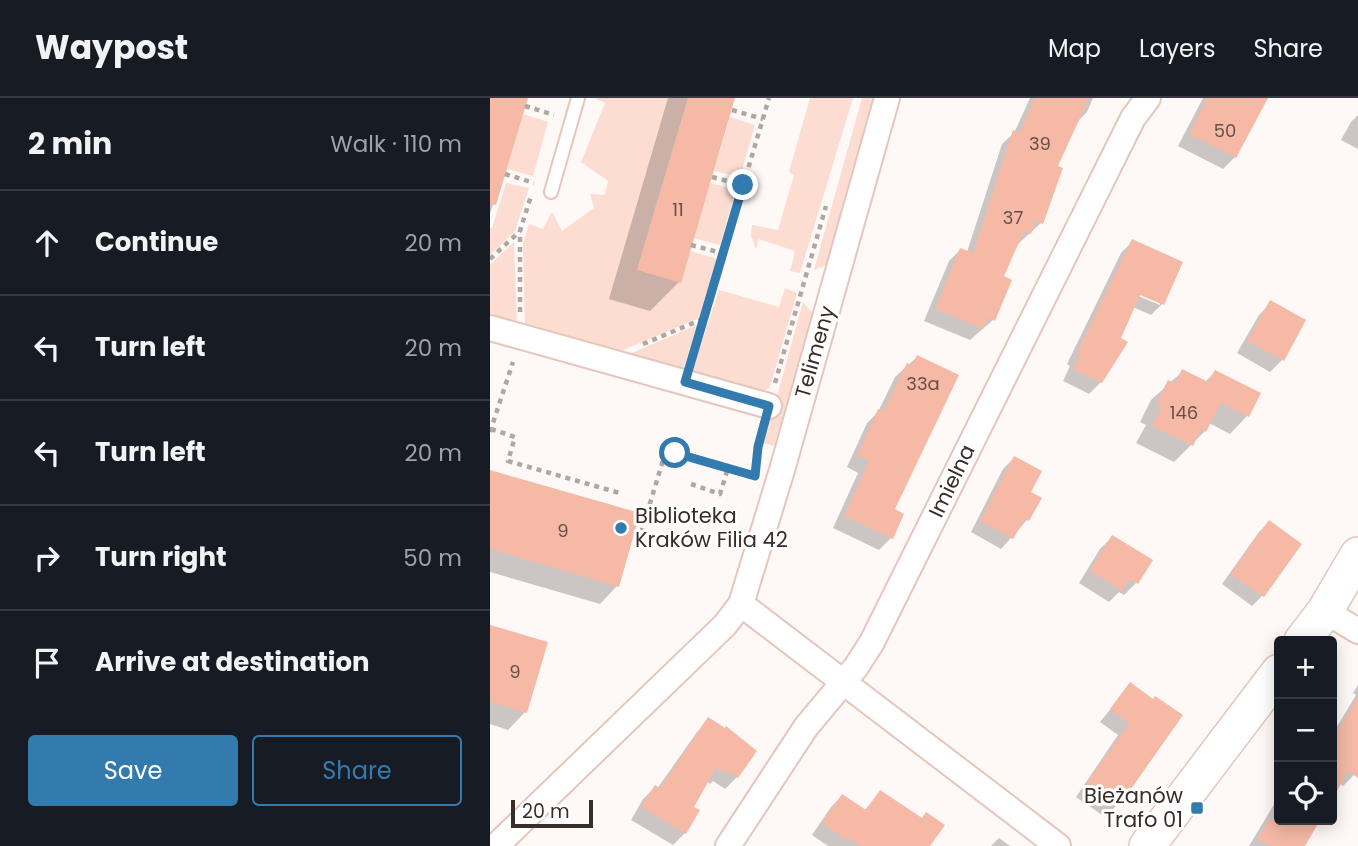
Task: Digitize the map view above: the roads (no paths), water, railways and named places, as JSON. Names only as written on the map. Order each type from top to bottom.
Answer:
[{"type":"street","name":"Telimeny","points":[[496,846],[724,625],[741,604],[782,470],[887,98]]},
{"type":"street","name":"Imielna","points":[[727,846],[806,727],[856,667],[872,642],[1127,131],[1148,98]]},
{"type":"street","points":[[490,328],[769,406]]},
{"type":"street","points":[[1306,636],[1325,611],[1358,555]]},
{"type":"street","points":[[741,604],[1058,846]]},
{"type":"street","points":[[1325,611],[1358,631]]},
{"type":"street","points":[[1147,846],[1274,679]]},
{"type":"lane","points":[[551,192],[578,98]]},
{"type":"place","name":"Biblioteka Kraków Filia 42","points":[[621,528]]},
{"type":"place","name":"Bieżanów Trafo 01","points":[[1197,808]]}]
